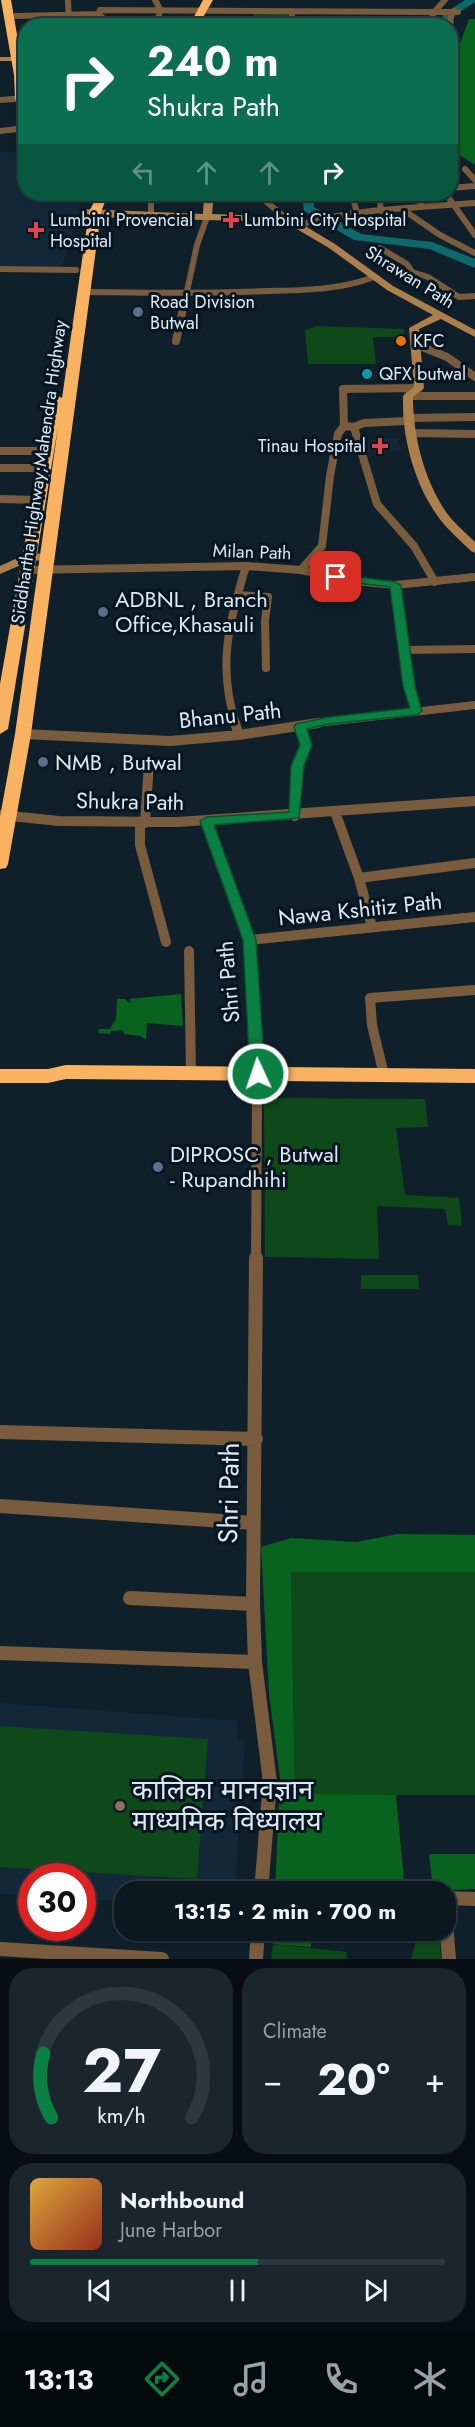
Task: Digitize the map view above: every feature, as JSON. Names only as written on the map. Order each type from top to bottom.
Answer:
[{"type":"highway","points":[[6,0],[18,38]]},
{"type":"highway","points":[[14,0],[10,12],[18,71]]},
{"type":"highway","points":[[210,18],[220,0]]},
{"type":"highway","points":[[198,18],[206,3]]},
{"type":"highway","points":[[90,212],[91,201]]},
{"type":"highway","name":"Siddhartha Highway;Mahendra Highway","points":[[1,721],[76,270],[90,212],[98,201]]},
{"type":"highway","name":"Siddhartha Highway;Mahendra Highway","points":[[0,864],[4,816],[23,734],[84,292],[90,212]]},
{"type":"highway","points":[[0,1065],[50,1068],[66,1072]]},
{"type":"highway","points":[[0,1076],[48,1076],[66,1072],[475,1076]]},
{"type":"street","points":[[68,0],[68,18]]},
{"type":"street","points":[[155,0],[160,9],[158,18]]},
{"type":"street","points":[[276,0],[278,11]]},
{"type":"street","points":[[432,18],[434,12],[445,0]]},
{"type":"street","points":[[10,12],[100,15],[115,10],[160,9],[206,3],[215,10],[456,11],[451,18]]},
{"type":"street","points":[[100,15],[115,10]]},
{"type":"street","points":[[291,18],[292,11]]},
{"type":"street","points":[[0,59],[15,59]]},
{"type":"street","points":[[0,100],[18,98]]},
{"type":"street","points":[[0,130],[18,129]]},
{"type":"street","points":[[465,169],[475,180]]},
{"type":"street","points":[[458,187],[475,186]]},
{"type":"street","points":[[150,215],[151,201]]},
{"type":"street","points":[[176,341],[197,245],[207,217],[208,201]]},
{"type":"street","points":[[265,201],[287,219]]},
{"type":"street","points":[[354,201],[357,213]]},
{"type":"street","points":[[380,201],[381,211]]},
{"type":"street","points":[[421,201],[422,207]]},
{"type":"street","points":[[452,201],[475,235]]},
{"type":"street","points":[[299,225],[322,218],[357,213],[475,203]]},
{"type":"street","points":[[402,209],[440,235],[475,253]]},
{"type":"street","name":"Shrawan Path","points":[[90,212],[287,219],[374,277],[475,334]]},
{"type":"street","points":[[380,248],[406,264],[412,272],[428,277],[454,295],[475,296]]},
{"type":"street","points":[[0,269],[76,270]]},
{"type":"street","points":[[84,292],[188,293],[311,290],[364,281],[374,277]]},
{"type":"street","points":[[419,388],[414,328],[440,316]]},
{"type":"street","points":[[415,344],[447,357],[475,377]]},
{"type":"street","points":[[408,396],[419,388]]},
{"type":"street","points":[[301,570],[322,546],[330,476],[338,434],[344,426],[343,389],[419,388]]},
{"type":"street","points":[[408,396],[475,396]]},
{"type":"street","points":[[408,396],[409,433],[419,465],[441,512],[475,549]]},
{"type":"street","points":[[344,426],[475,417]]},
{"type":"street","points":[[354,427],[377,504],[414,546],[435,582]]},
{"type":"street","points":[[409,433],[475,434]]},
{"type":"street","points":[[0,451],[47,451]]},
{"type":"street","points":[[0,468],[44,468]]},
{"type":"street","points":[[0,499],[38,500]]},
{"type":"street","points":[[0,570],[45,563]]},
{"type":"street","name":"Milan Path","points":[[45,563],[246,566],[301,570],[354,581],[395,585],[475,577]]},
{"type":"street","points":[[239,735],[225,682],[226,657],[246,566]]},
{"type":"street","points":[[395,585],[409,686],[417,711]]},
{"type":"street","points":[[238,595],[268,597],[265,621],[267,668]]},
{"type":"street","points":[[403,650],[475,649]]},
{"type":"street","name":"Bhanu Path","points":[[23,734],[170,741],[300,727],[329,720],[475,705]]},
{"type":"street","points":[[295,816],[297,766],[306,745],[300,727]]},
{"type":"street","points":[[149,763],[140,844],[166,942]]},
{"type":"street","name":"Shukra Path","points":[[4,816],[143,823],[207,821],[475,801]]},
{"type":"street","points":[[335,812],[359,878],[372,927]]},
{"type":"street","name":"Shri Path","points":[[207,821],[250,940],[258,1074]]},
{"type":"street","points":[[359,878],[475,863]]},
{"type":"street","name":"Nawa Kshitiz Path","points":[[250,940],[475,917]]},
{"type":"street","points":[[189,951],[190,1073]]},
{"type":"street","points":[[384,1075],[372,1025],[370,998],[475,990]]},
{"type":"street","name":"Shri Path","points":[[257,1094],[253,1604],[255,1662],[270,1782],[262,1881]]},
{"type":"street","points":[[0,1432],[256,1438]]},
{"type":"street","points":[[0,1506],[253,1523]]},
{"type":"street","points":[[130,1598],[253,1604]]},
{"type":"street","points":[[0,1653],[255,1662]]},
{"type":"street","points":[[456,1898],[475,1899]]},
{"type":"street","points":[[256,1959],[257,1941]]},
{"type":"street","points":[[448,1941],[449,1959]]},
{"type":"street","points":[[0,1949],[162,1959]]},
{"type":"shaded area","name":"Lumbini Provencial Hospital","points":[[0,152],[18,153],[18,201],[82,201],[62,267],[0,267]]},
{"type":"shaded area","name":"Tinau Hospital","points":[[397,438],[402,450],[364,454],[359,441]]},
{"type":"shaded area","name":"कालिका मानवज्ञान माध्यमिक विध्यालय","points":[[0,1703],[238,1721],[237,1740],[245,1740],[236,1881],[114,1881],[114,1901],[96,1900],[96,1863],[18,1863],[18,1895],[0,1894]]},
{"type":"green space","points":[[256,11],[289,12],[289,18],[237,18],[252,17]]},
{"type":"green space","points":[[469,19],[475,19],[475,165],[458,154],[458,49]]},
{"type":"green space","points":[[317,326],[404,329],[404,337],[373,337],[376,364],[308,364],[305,330]]},
{"type":"green space","points":[[181,994],[183,1026],[147,1023],[146,1040],[141,1036],[124,1034],[123,1030],[111,1031],[110,1034],[98,1033],[99,1029],[110,1029],[116,1019],[117,999],[125,999],[129,1003],[131,1002],[129,999]]},
{"type":"green space","points":[[264,1098],[425,1099],[428,1127],[396,1128],[405,1195],[459,1198],[462,1226],[448,1225],[445,1209],[377,1206],[379,1259],[265,1257]]},
{"type":"green space","points":[[361,1275],[418,1275],[419,1289],[361,1289]]},
{"type":"green space","points":[[398,1534],[475,1535],[475,1572],[291,1572],[295,1794],[396,1795],[404,1881],[275,1881],[280,1778],[269,1694],[261,1547],[291,1538],[356,1542]]},
{"type":"green space","points":[[291,1572],[475,1572],[475,1795],[295,1795]]},
{"type":"green space","name":"कालिका मानवज्ञान माध्यमिक विध्यालय","points":[[0,1726],[208,1739],[197,1879],[96,1873],[96,1863],[18,1863],[18,1868],[0,1867]]},
{"type":"green space","points":[[429,1854],[475,1854],[475,1889],[456,1890],[456,1881],[432,1881]]},
{"type":"green space","points":[[273,1941],[311,1941],[311,1947],[273,1944]]},
{"type":"green space","points":[[416,1941],[440,1941],[441,1959],[411,1959]]},
{"type":"green space","points":[[273,1944],[346,1952],[347,1959],[271,1959]]},
{"type":"waterway","points":[[447,18],[472,0]]},
{"type":"waterway","points":[[308,201],[308,208],[358,237],[432,246],[475,264]]},
{"type":"place","name":"Lumbini City Hospital","points":[[231,220]]},
{"type":"place","name":"Lumbini Provencial Hospital","points":[[36,230]]},
{"type":"place","name":"Road Division Butwal","points":[[138,312]]},
{"type":"place","name":"KFC","points":[[401,341]]},
{"type":"place","name":"QFX butwal","points":[[367,374]]},
{"type":"place","name":"Tinau Hospital","points":[[380,446]]},
{"type":"place","name":"ADBNL , Branch Office,Khasauli","points":[[103,612]]},
{"type":"place","name":"NMB , Butwal","points":[[43,762]]},
{"type":"place","name":"DIPROSC , Butwal - Rupandhihi","points":[[158,1167]]},
{"type":"place","name":"कालिका मानवज्ञान माध्यमिक विध्यालय","points":[[120,1806]]},
{"type":"route","points":[[258,1074],[250,940],[207,821],[295,816],[297,766],[306,745],[300,727],[329,720],[417,711],[409,686],[395,585],[336,577]]}]
